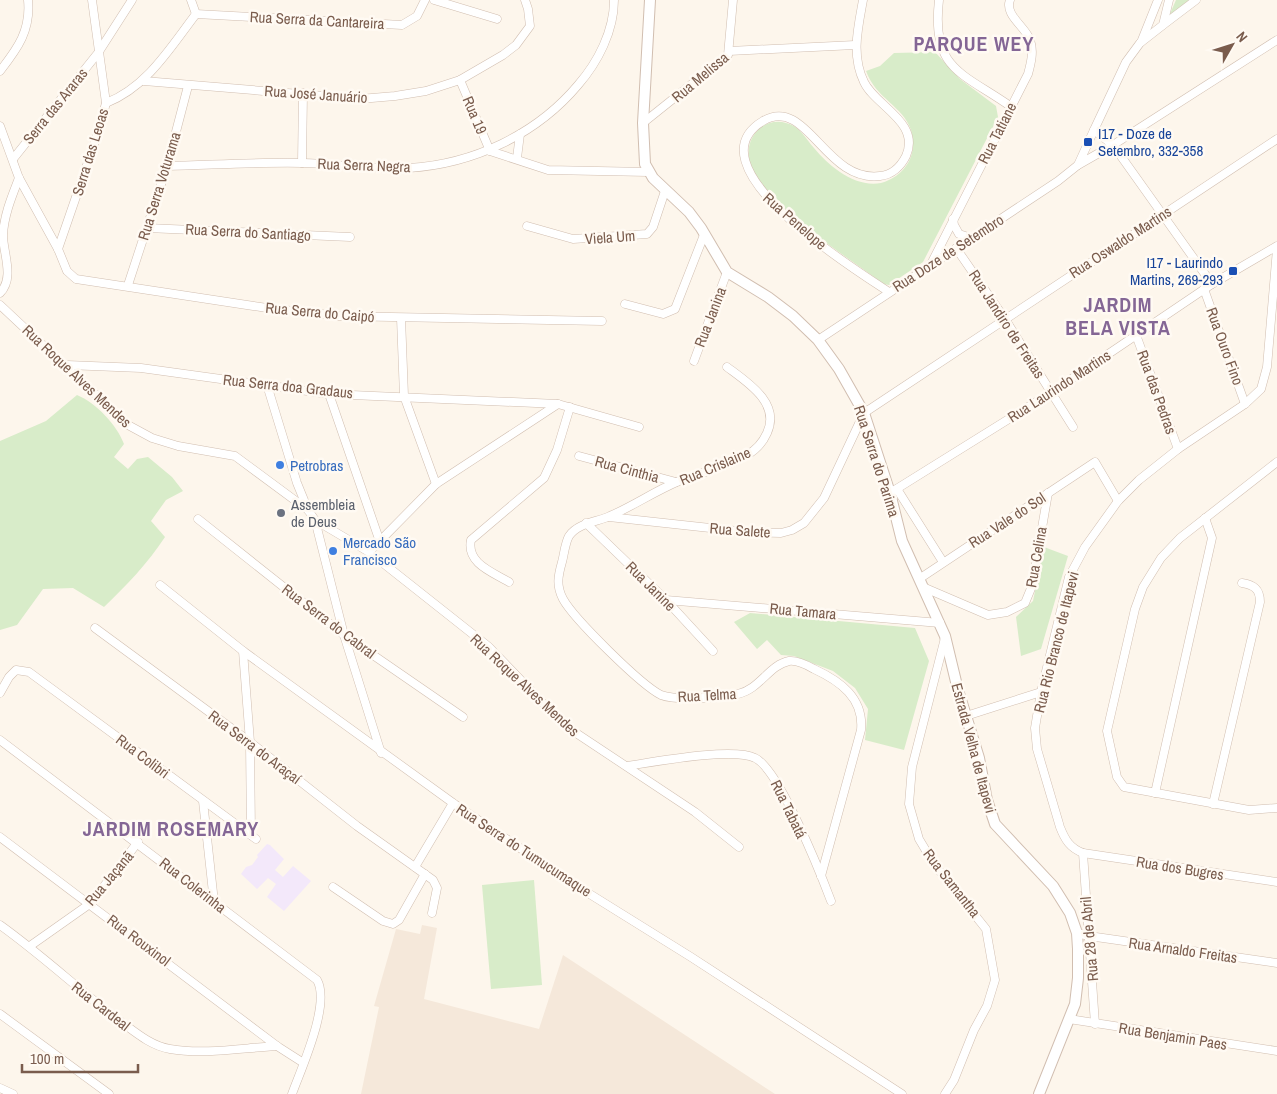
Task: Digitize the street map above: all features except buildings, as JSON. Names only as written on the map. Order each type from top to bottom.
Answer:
[{"type":"street","points":[[0,71],[23,39],[28,18],[28,0]]},
{"type":"street","name":"Serra das Leoas","points":[[58,249],[97,136],[106,104],[92,0]]},
{"type":"street","name":"Serra das Araras","points":[[13,159],[98,53],[132,0]]},
{"type":"street","points":[[106,104],[122,97],[144,81],[196,14],[191,0]]},
{"type":"street","name":"Rua Serra da Cantareira","points":[[196,14],[402,24],[417,16],[425,0]]},
{"type":"street","points":[[434,0],[497,19]]},
{"type":"street","name":"Rua José Januário","points":[[144,81],[360,99],[426,91],[460,80],[503,55],[525,34],[530,26],[525,0]]},
{"type":"street","name":"Rua Serra Negra","points":[[167,166],[302,163],[408,168],[441,164],[490,150],[520,134],[556,107],[584,79],[598,56],[608,34],[613,20],[614,0]]},
{"type":"street","points":[[490,150],[548,170],[648,172],[642,146],[650,0]]},
{"type":"street","points":[[729,51],[733,0]]},
{"type":"street","name":"Rua Penelope","points":[[863,0],[855,45],[864,80],[871,94],[893,112],[906,132],[908,150],[900,165],[884,176],[856,175],[839,165],[810,132],[797,122],[787,117],[777,116],[765,120],[747,135],[743,146],[744,160],[761,192],[846,264],[889,292]]},
{"type":"street","points":[[939,0],[939,44],[945,58],[953,68],[1010,106]]},
{"type":"street","name":"Rua Tatiane","points":[[930,267],[1010,106],[1028,74],[1032,51],[1026,31],[1009,10],[1010,0]]},
{"type":"street","points":[[1140,43],[1158,0]]},
{"type":"street","points":[[1163,25],[1169,0]]},
{"type":"street","points":[[1140,43],[1196,0]]},
{"type":"street","name":"Rua Doze de Setembro","points":[[818,340],[1058,181],[1078,165],[1276,42]]},
{"type":"street","name":"Rua Doze de Setembro","points":[[1078,165],[1117,78],[1140,43]]},
{"type":"street","name":"Rua Melissa","points":[[643,123],[719,64],[729,51],[855,45]]},
{"type":"street","name":"Rua 19","points":[[460,80],[490,150]]},
{"type":"street","name":"Rua Serra Voturama","points":[[128,285],[167,166],[188,86]]},
{"type":"street","points":[[302,163],[303,93]]},
{"type":"street","points":[[0,126],[19,178],[58,249]]},
{"type":"street","points":[[1094,130],[1113,145],[1212,284]]},
{"type":"street","points":[[517,158],[520,134]]},
{"type":"street","name":"Rua Oswaldo Martins","points":[[864,413],[1277,139]]},
{"type":"street","name":"Rua Serra do Parima","points":[[648,172],[665,191],[689,212],[727,272],[768,297],[818,340],[839,369],[864,413],[894,491],[902,541],[940,623]]},
{"type":"street","points":[[0,293],[6,285],[8,276],[4,235],[6,219],[19,178]]},
{"type":"street","name":"Viela Um","points":[[527,226],[573,239],[647,234],[653,227],[665,191]]},
{"type":"street","points":[[954,219],[954,226],[959,234],[971,238]]},
{"type":"street","name":"Rua Serra do Santiago","points":[[147,228],[350,237]]},
{"type":"street","points":[[625,304],[663,314],[674,309],[704,234]]},
{"type":"street","name":"Rua Laurindo Martins","points":[[894,491],[1052,392],[1204,289],[1277,246]]},
{"type":"street","name":"Rua Jandiro de Freitas","points":[[956,248],[1005,319],[1073,427]]},
{"type":"street","name":"Rua Serra do Caipó","points":[[58,249],[67,271],[76,279],[128,285],[267,308],[339,316],[602,322]]},
{"type":"street","name":"Rua Rio Branco de Itapevi","points":[[1082,853],[1074,850],[1064,839],[1037,749],[1035,728],[1041,692],[1070,577],[1085,547],[1118,501],[1139,480],[1178,449],[1245,404],[1261,389],[1265,379],[1277,249]]},
{"type":"street","name":"Rua Janina","points":[[694,361],[727,272]]},
{"type":"street","name":"Rua Ouro Fino","points":[[1204,289],[1245,404]]},
{"type":"street","name":"Rua Roque Alves Mendes","points":[[0,305],[67,365],[128,425],[152,438],[178,446],[235,456],[308,510],[314,520],[369,552],[489,647],[564,725],[695,812],[739,847]]},
{"type":"street","points":[[402,318],[404,396],[436,484]]},
{"type":"street","name":"Rua das Pedras","points":[[1136,335],[1178,449]]},
{"type":"street","name":"Rua Serra doa Gradaus","points":[[67,365],[141,368],[329,394],[558,404],[638,427]]},
{"type":"street","name":"Rua Crislaine","points":[[609,517],[676,482],[746,456],[764,439],[769,428],[768,406],[761,395],[727,367]]},
{"type":"street","points":[[267,385],[297,483],[308,510]]},
{"type":"street","points":[[329,394],[379,539]]},
{"type":"street","points":[[369,552],[379,539],[436,484],[558,404]]},
{"type":"street","points":[[508,582],[473,559],[469,548],[471,540],[491,521],[535,488],[544,478],[557,450],[570,407]]},
{"type":"street","name":"Rua Salete","points":[[609,517],[769,534],[792,530],[812,515],[824,498],[864,413]]},
{"type":"street","name":"Rua Cinthia","points":[[579,456],[676,482]]},
{"type":"street","name":"Rua Vale do Sol","points":[[922,584],[943,562],[1095,462],[1118,501]]},
{"type":"street","points":[[1277,462],[1170,548],[1155,567],[1143,587],[1135,609],[1107,731],[1120,783],[1127,788],[1249,810],[1277,808]]},
{"type":"street","points":[[279,489],[297,483]]},
{"type":"street","points":[[894,491],[943,562]]},
{"type":"street","name":"Rua Celina","points":[[922,584],[988,614],[1007,612],[1021,606],[1029,595],[1032,586],[1048,493]]},
{"type":"street","name":"Rua Telma","points":[[609,517],[586,523],[569,536],[558,576],[558,589],[566,605],[647,687],[663,696],[679,698],[738,694],[755,687],[783,663],[794,661],[836,680],[851,693],[862,719],[861,730],[821,876]]},
{"type":"street","points":[[1155,793],[1212,538],[1205,518]]},
{"type":"street","name":"Rua Serra do Cabral","points":[[198,519],[344,635],[463,717]]},
{"type":"street","points":[[314,520],[344,635],[381,753]]},
{"type":"street","name":"Rua Janine","points":[[586,523],[666,600],[713,651]]},
{"type":"street","points":[[1214,804],[1260,602],[1260,595],[1254,587],[1242,584]]},
{"type":"street","name":"Rua Serra do Tumucumaque","points":[[160,585],[243,651],[452,803],[572,883],[691,957],[902,1094]]},
{"type":"street","name":"Rua Tamara","points":[[666,600],[940,623]]},
{"type":"street","name":"Estrada Velha de Itapevi","points":[[940,623],[995,824],[1062,898],[1077,933]]},
{"type":"street","name":"Rua Serra do Araçaí","points":[[95,628],[250,742],[357,826],[415,866],[436,884],[432,913]]},
{"type":"street","name":"Rua Samantha","points":[[945,636],[912,767],[909,804],[919,839],[934,864],[986,929],[995,980],[987,1006],[974,1030],[954,1080],[945,1094]]},
{"type":"street","points":[[243,651],[250,742]]},
{"type":"street","name":"Rua Colibri","points":[[0,693],[9,677],[16,670],[29,672],[254,837],[250,742]]},
{"type":"street","points":[[966,716],[1041,692]]},
{"type":"street","name":"Rua Colerinha","points":[[0,740],[311,974],[320,985],[319,1012],[302,1062]]},
{"type":"street","name":"Rua Tabatá","points":[[627,766],[723,755],[754,757],[763,763],[784,794],[831,901]]},
{"type":"street","points":[[203,801],[214,902]]},
{"type":"street","points":[[415,866],[452,803]]},
{"type":"street","name":"Rua Rouxinol","points":[[0,837],[91,903],[277,1046],[302,1062]]},
{"type":"street","name":"Rua Jaçanã","points":[[30,946],[91,903],[138,842]]},
{"type":"street","name":"Rua dos Bugres","points":[[1082,853],[1277,882]]},
{"type":"street","name":"Rua 28 de Abril","points":[[1082,853],[1095,1024]]},
{"type":"street","points":[[333,888],[383,921],[393,924],[399,920],[424,874]]},
{"type":"street","name":"Rua Cardeal","points":[[0,925],[30,946],[94,1001],[146,1040],[168,1049],[207,1051],[277,1046]]},
{"type":"street","points":[[1039,1094],[1069,1019],[1077,991],[1077,933]]},
{"type":"street","name":"Rua Arnaldo Freitas","points":[[1077,933],[1277,963]]},
{"type":"street","points":[[0,1014],[109,1094]]},
{"type":"street","name":"Rua Benjamin Paes","points":[[1069,1019],[1277,1051]]},
{"type":"street","points":[[292,1094],[302,1062]]},
{"type":"street","points":[[0,1088],[13,1094]]},
{"type":"shaded area","points":[[267,844],[284,859],[275,870],[283,877],[293,866],[311,881],[284,911],[267,897],[276,884],[268,878],[257,889],[241,874],[246,867],[252,865],[258,857],[257,855]]},
{"type":"shaded area","points":[[422,925],[437,928],[424,999],[539,1029],[563,955],[775,1094],[361,1094],[379,1007],[374,1006],[396,929],[420,934]]},
{"type":"green space","points":[[1176,0],[1189,0],[1169,16]]},
{"type":"green space","points":[[935,52],[960,79],[996,106],[998,117],[923,262],[889,285],[884,284],[831,247],[766,193],[751,167],[749,159],[750,144],[758,130],[764,126],[775,122],[786,123],[799,130],[827,162],[852,179],[871,184],[889,180],[903,170],[910,159],[913,147],[912,134],[902,115],[876,89],[866,71],[880,66],[894,53]]},
{"type":"green space","points":[[77,395],[91,403],[105,415],[121,437],[124,444],[114,457],[128,469],[137,459],[148,457],[172,477],[183,491],[166,500],[151,521],[165,537],[136,574],[104,607],[73,588],[43,589],[17,625],[0,630],[0,441],[46,421]]},
{"type":"green space","points":[[1044,547],[1068,556],[1041,649],[1021,656],[1016,617],[1033,601]]},
{"type":"green space","points":[[750,613],[915,628],[929,661],[904,750],[865,740],[868,709],[855,688],[833,671],[794,656],[781,655],[767,640],[757,649],[734,622]]},
{"type":"green space","points":[[534,880],[542,985],[491,989],[482,885]]},
{"type":"place","name":"I17 - Doze de Setembro, 332-358","points":[[1088,142]]},
{"type":"place","name":"I17 - Laurindo Martins, 269-293","points":[[1233,271]]},
{"type":"place","name":"Petrobras","points":[[280,465]]},
{"type":"place","name":"Assembleia de Deus","points":[[281,513]]},
{"type":"place","name":"Mercado São Francisco","points":[[333,551]]},
{"type":"district","name":"PARQUE WEY","points":[[974,43]]},
{"type":"district","name":"JARDIM BELA VISTA","points":[[1118,316]]},
{"type":"district","name":"JARDIM ROSEMARY","points":[[171,828]]}]
